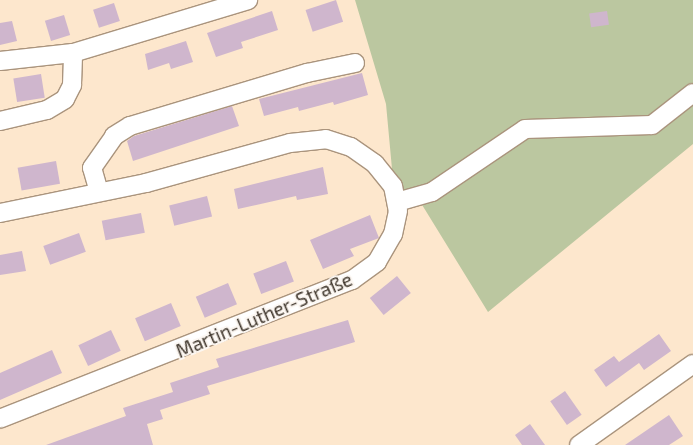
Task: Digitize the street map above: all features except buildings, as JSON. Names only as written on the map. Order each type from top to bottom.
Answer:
[{"type":"street","points":[[0,61],[73,53],[248,0]]},
{"type":"street","points":[[0,121],[47,110],[65,99],[72,84],[73,53]]},
{"type":"street","points":[[99,192],[92,168],[114,136],[130,126],[307,73],[355,63]]},
{"type":"street","points":[[397,202],[432,192],[525,129],[652,125],[693,93]]},
{"type":"street","name":"Martin-Luther-Straße","points":[[0,213],[146,183],[290,143],[326,139],[351,147],[375,164],[394,186],[398,211],[393,234],[377,262],[352,280],[0,419]]},
{"type":"street","points":[[579,445],[693,364]]},
{"type":"green space","points":[[355,0],[693,0],[693,144],[488,312],[416,195],[407,198],[392,169],[386,104]]}]
